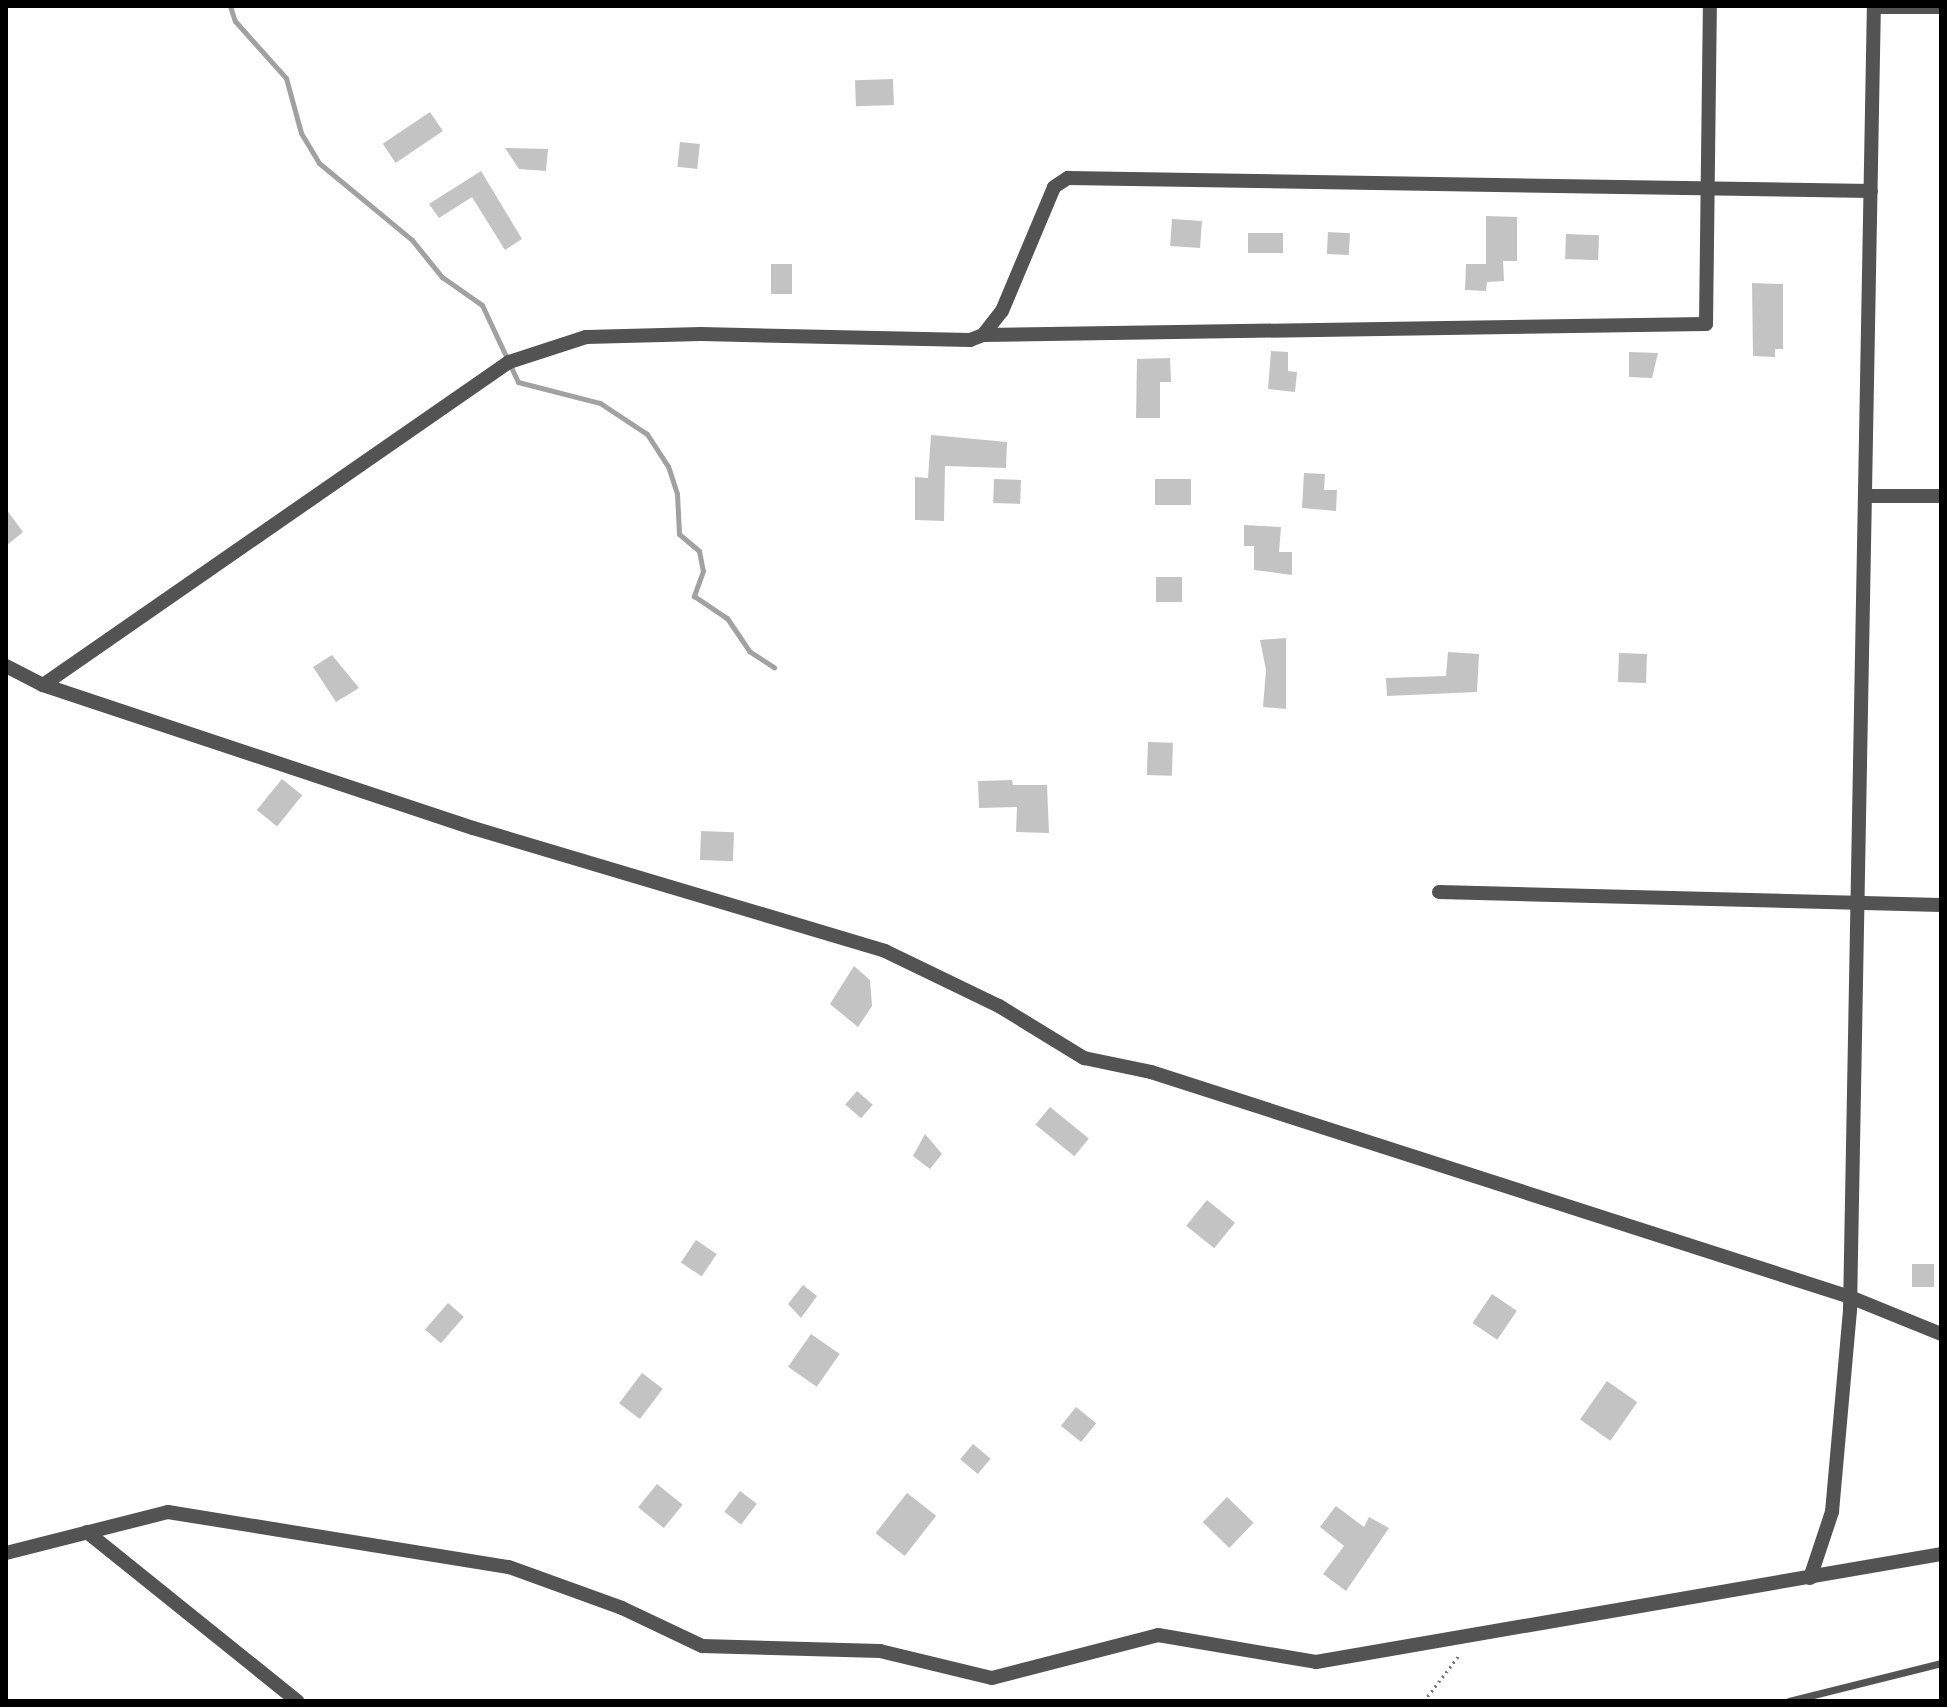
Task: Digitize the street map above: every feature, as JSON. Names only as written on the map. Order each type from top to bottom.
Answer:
[{"type":"street","points":[[43,685],[509,362],[586,337],[701,334],[970,340],[983,335],[1706,324],[1710,6]]},
{"type":"street","points":[[1810,1578],[1832,1512],[1850,1297],[1860,903],[1874,6],[1941,7]]},
{"type":"street","points":[[983,335],[1002,311],[1054,187],[1068,178],[1871,191]]},
{"type":"street","points":[[1866,496],[1941,496]]},
{"type":"street","points":[[6,652],[21,674]]},
{"type":"street","points":[[6,666],[43,685],[473,828],[885,951],[999,1006],[1084,1058],[1151,1072],[1850,1297],[1941,1334]]},
{"type":"street","points":[[1439,892],[1941,905]]},
{"type":"street","points":[[6,1553],[168,1512],[509,1567],[622,1608],[702,1646],[880,1651],[992,1678],[1158,1635],[1316,1662],[1941,1554]]},
{"type":"street","points":[[87,1532],[297,1701]]},
{"type":"lane","points":[[1789,1701],[1941,1663]]},
{"type":"path","points":[[1424,1701],[1474,1635]]},
{"type":"building","points":[[893,79],[894,105],[856,106],[855,80]]},
{"type":"building","points":[[430,112],[443,131],[396,163],[383,144]]},
{"type":"building","points":[[680,142],[700,144],[697,169],[677,167]]},
{"type":"building","points":[[505,148],[548,149],[546,171],[519,169]]},
{"type":"building","points":[[481,171],[522,239],[505,250],[472,197],[439,218],[429,204]]},
{"type":"building","points":[[1486,216],[1517,217],[1517,261],[1503,261],[1504,281],[1487,282],[1486,291],[1465,290],[1466,264],[1486,264]]},
{"type":"building","points":[[1172,219],[1202,221],[1200,248],[1170,246]]},
{"type":"building","points":[[1328,232],[1350,233],[1349,255],[1327,254]]},
{"type":"building","points":[[1248,233],[1283,233],[1283,253],[1248,253]]},
{"type":"building","points":[[1566,234],[1599,235],[1598,260],[1565,259]]},
{"type":"building","points":[[771,264],[792,264],[792,294],[771,294]]},
{"type":"building","points":[[1752,283],[1783,284],[1783,349],[1775,349],[1775,357],[1753,356]]},
{"type":"building","points":[[1271,351],[1288,352],[1288,371],[1297,372],[1295,392],[1268,389]]},
{"type":"building","points":[[1629,352],[1658,353],[1652,378],[1629,377]]},
{"type":"building","points":[[1170,358],[1171,382],[1160,382],[1160,418],[1136,418],[1137,359]]},
{"type":"building","points":[[931,435],[1007,442],[1006,468],[945,466],[944,521],[915,520],[915,477],[928,478]]},
{"type":"building","points":[[1304,473],[1325,474],[1324,490],[1337,490],[1336,511],[1302,508]]},
{"type":"building","points":[[994,479],[1021,480],[1020,504],[993,503]]},
{"type":"building","points":[[1155,479],[1191,479],[1191,505],[1155,505]]},
{"type":"building","points":[[6,509],[23,532],[6,546]]},
{"type":"building","points":[[1244,525],[1281,527],[1279,552],[1292,552],[1292,575],[1254,570],[1254,546],[1244,546]]},
{"type":"building","points":[[1156,577],[1182,577],[1182,602],[1156,602]]},
{"type":"building","points":[[1286,638],[1286,709],[1263,707],[1266,670],[1260,640]]},
{"type":"building","points":[[1448,652],[1479,654],[1477,692],[1387,696],[1386,678],[1446,676]]},
{"type":"building","points":[[1619,653],[1647,654],[1646,683],[1618,682]]},
{"type":"building","points":[[332,655],[359,688],[336,702],[313,667]]},
{"type":"building","points":[[1148,742],[1173,743],[1172,776],[1147,775]]},
{"type":"building","points":[[282,779],[302,795],[277,826],[257,810]]},
{"type":"building","points":[[1012,780],[1013,785],[1047,785],[1049,833],[1016,832],[1017,807],[979,808],[978,781]]},
{"type":"building","points":[[701,831],[734,832],[733,861],[700,860]]},
{"type":"building","points":[[854,966],[870,980],[872,1006],[858,1027],[830,1004]]},
{"type":"building","points":[[857,1091],[873,1105],[861,1118],[845,1105]]},
{"type":"building","points":[[1050,1107],[1089,1138],[1074,1156],[1036,1125]]},
{"type":"building","points":[[925,1134],[942,1154],[930,1169],[913,1156]]},
{"type":"building","points":[[1207,1200],[1235,1223],[1214,1248],[1186,1226]]},
{"type":"building","points":[[696,1240],[717,1254],[702,1276],[681,1262]]},
{"type":"building","points":[[1912,1264],[1934,1264],[1934,1287],[1912,1287]]},
{"type":"building","points":[[803,1285],[817,1296],[801,1318],[788,1304]]},
{"type":"building","points":[[1492,1294],[1517,1311],[1497,1340],[1472,1323]]},
{"type":"building","points":[[448,1303],[464,1317],[441,1343],[425,1329]]},
{"type":"building","points":[[811,1334],[840,1354],[817,1387],[788,1367]]},
{"type":"building","points":[[642,1373],[663,1389],[640,1419],[619,1403]]},
{"type":"building","points":[[1607,1381],[1637,1402],[1610,1441],[1580,1420]]},
{"type":"building","points":[[1076,1407],[1096,1423],[1081,1442],[1061,1426]]},
{"type":"building","points":[[973,1444],[991,1459],[978,1474],[960,1459]]},
{"type":"building","points":[[657,1484],[683,1505],[664,1528],[638,1507]]},
{"type":"building","points":[[740,1491],[757,1504],[741,1524],[724,1512]]},
{"type":"building","points":[[907,1493],[936,1516],[905,1556],[876,1533]]},
{"type":"building","points":[[1227,1497],[1254,1523],[1229,1548],[1203,1522]]},
{"type":"building","points":[[1336,1506],[1364,1527],[1369,1517],[1389,1528],[1346,1591],[1323,1574],[1344,1546],[1320,1527]]},
{"type":"waterway","points":[[230,6],[235,21],[286,78],[301,133],[319,163],[412,240],[442,277],[482,305],[518,382],[600,403],[647,434],[668,466],[677,494],[679,534],[699,551],[703,571],[694,596],[727,618],[749,651],[774,667]]}]
